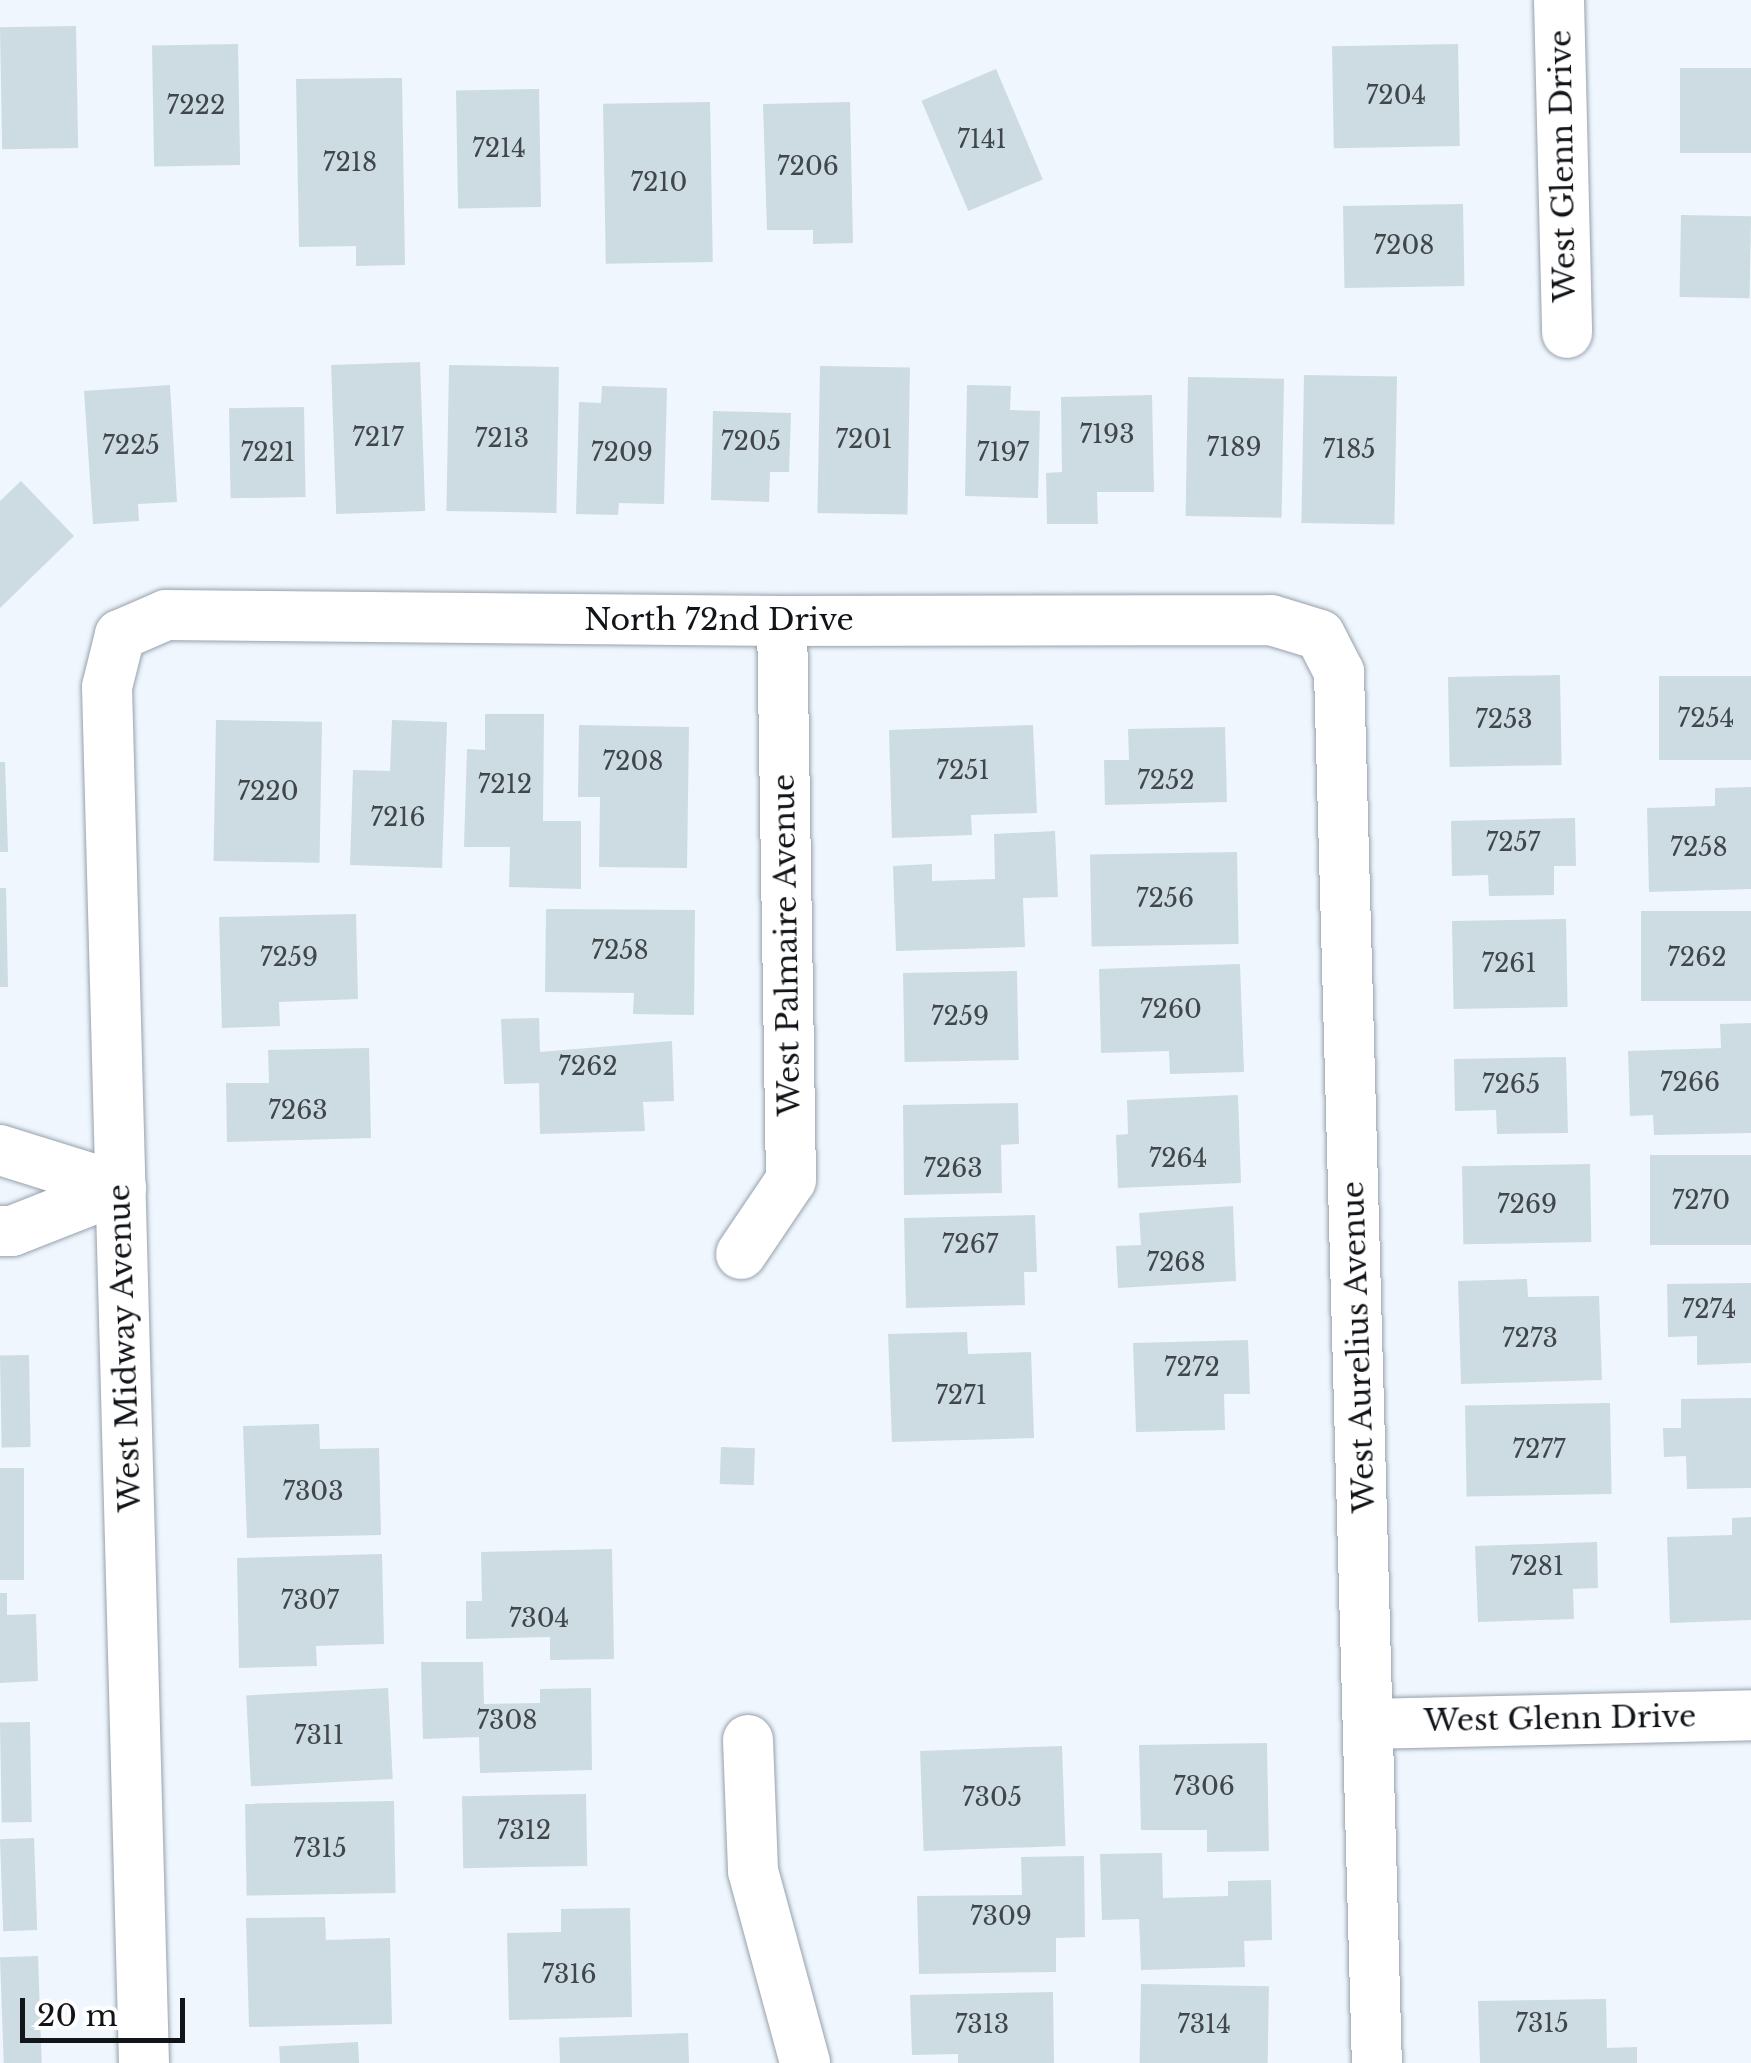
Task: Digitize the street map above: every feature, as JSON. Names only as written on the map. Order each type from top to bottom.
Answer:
[{"type":"street","name":"West Glenn Drive","points":[[1559,0],[1568,333]]},
{"type":"street","name":"North 72nd Drive","points":[[120,635],[166,615],[782,622],[1271,620],[1320,635]]},
{"type":"street","name":"West Palmaire Avenue","points":[[741,1254],[791,1180],[782,622]]},
{"type":"street","name":"West Midway Avenue","points":[[120,635],[107,687],[144,2063]]},
{"type":"street","name":"West Aurelius Avenue","points":[[1320,635],[1339,672],[1377,2063]]},
{"type":"street","points":[[0,1150],[121,1188]]},
{"type":"street","points":[[0,1231],[12,1231],[121,1188]]},
{"type":"street","name":"West Glenn Drive","points":[[1370,1724],[1751,1715]]},
{"type":"street","points":[[748,1740],[753,1871],[805,2063]]},
{"type":"building","points":[[76,26],[78,148],[2,149],[0,27]]},
{"type":"building","points":[[238,44],[240,165],[154,166],[152,46]]},
{"type":"building","points":[[1458,44],[1460,146],[1334,148],[1332,46]]},
{"type":"building","points":[[1680,68],[1751,68],[1751,153],[1680,153]]},
{"type":"building","points":[[996,69],[1043,179],[968,211],[921,101]]},
{"type":"building","points":[[402,78],[405,265],[356,266],[356,246],[299,247],[296,79]]},
{"type":"building","points":[[539,89],[541,207],[458,208],[456,90]]},
{"type":"building","points":[[710,102],[713,262],[606,264],[603,104]]},
{"type":"building","points":[[850,102],[853,243],[813,244],[813,230],[767,230],[763,104]]},
{"type":"building","points":[[1463,204],[1464,286],[1344,288],[1343,206]]},
{"type":"building","points":[[1681,215],[1751,216],[1750,298],[1680,297]]},
{"type":"building","points":[[420,362],[425,511],[336,514],[331,365]]},
{"type":"building","points":[[449,365],[559,367],[556,513],[446,511]]},
{"type":"building","points":[[820,366],[910,368],[907,515],[817,513]]},
{"type":"building","points":[[1304,375],[1397,377],[1394,525],[1301,523]]},
{"type":"building","points":[[1188,377],[1284,379],[1282,518],[1186,516]]},
{"type":"building","points":[[170,385],[177,502],[138,504],[139,521],[93,524],[84,391]]},
{"type":"building","points":[[967,385],[1011,386],[1010,410],[1040,411],[1038,498],[965,496]]},
{"type":"building","points":[[602,386],[667,388],[664,504],[619,503],[618,515],[576,514],[579,402],[601,403]]},
{"type":"building","points":[[1152,395],[1154,492],[1097,492],[1098,524],[1047,524],[1046,473],[1062,472],[1061,397]]},
{"type":"building","points":[[304,407],[306,497],[231,498],[229,408]]},
{"type":"building","points":[[713,411],[791,413],[789,472],[770,472],[769,502],[711,500]]},
{"type":"building","points":[[21,481],[74,536],[0,608],[0,501]]},
{"type":"building","points":[[1560,675],[1562,765],[1450,767],[1448,677]]},
{"type":"building","points":[[1659,676],[1751,676],[1751,760],[1659,760]]},
{"type":"building","points":[[485,714],[544,714],[543,821],[581,821],[581,889],[509,887],[510,847],[464,847],[467,749],[485,750]]},
{"type":"building","points":[[216,720],[322,722],[320,863],[214,861]]},
{"type":"building","points":[[392,720],[447,722],[442,868],[350,865],[353,770],[390,771]]},
{"type":"building","points":[[579,725],[689,727],[687,868],[599,867],[600,797],[578,797]]},
{"type":"building","points":[[1033,725],[1037,813],[971,815],[972,835],[892,838],[889,730]]},
{"type":"building","points":[[1225,727],[1227,802],[1105,805],[1104,760],[1129,760],[1128,729]]},
{"type":"building","points":[[0,762],[5,762],[8,852],[0,852]]},
{"type":"building","points":[[1751,787],[1751,889],[1649,892],[1647,808],[1715,806],[1715,788]]},
{"type":"building","points":[[1575,818],[1576,866],[1554,866],[1554,895],[1489,896],[1488,875],[1452,876],[1451,821]]},
{"type":"building","points":[[1055,831],[1058,897],[1023,898],[1025,947],[896,951],[893,866],[932,864],[932,881],[995,879],[994,834]]},
{"type":"building","points":[[1237,852],[1239,944],[1092,947],[1090,855]]},
{"type":"building","points":[[0,888],[6,888],[8,987],[0,987]]},
{"type":"building","points":[[546,909],[695,910],[694,1015],[633,1014],[634,993],[545,992]]},
{"type":"building","points":[[1641,911],[1751,911],[1751,1001],[1641,1001]]},
{"type":"building","points":[[356,914],[358,999],[279,1002],[280,1026],[222,1028],[219,917]]},
{"type":"building","points":[[1566,919],[1568,1007],[1454,1009],[1452,921]]},
{"type":"building","points":[[1240,964],[1244,1072],[1170,1074],[1169,1051],[1101,1053],[1099,969]]},
{"type":"building","points":[[1017,971],[1019,1060],[905,1062],[903,973]]},
{"type":"building","points":[[539,1018],[540,1052],[672,1041],[674,1101],[643,1102],[645,1131],[540,1134],[539,1083],[504,1084],[501,1019]]},
{"type":"building","points":[[1751,1023],[1751,1133],[1654,1135],[1653,1115],[1630,1116],[1628,1051],[1721,1048],[1720,1024]]},
{"type":"building","points":[[369,1048],[371,1138],[227,1142],[226,1083],[269,1083],[268,1050]]},
{"type":"building","points":[[1566,1057],[1568,1133],[1497,1134],[1496,1110],[1455,1111],[1454,1059]]},
{"type":"building","points":[[1238,1095],[1241,1183],[1118,1188],[1116,1135],[1128,1134],[1127,1100]]},
{"type":"building","points":[[1018,1103],[1019,1144],[1001,1145],[1002,1193],[904,1195],[903,1105]]},
{"type":"building","points":[[1650,1155],[1751,1155],[1751,1245],[1650,1245]]},
{"type":"building","points":[[1590,1164],[1591,1242],[1463,1244],[1462,1166]]},
{"type":"building","points":[[1233,1206],[1236,1281],[1118,1288],[1116,1246],[1141,1245],[1139,1213]]},
{"type":"building","points":[[1035,1215],[1037,1272],[1024,1272],[1025,1305],[906,1308],[904,1218]]},
{"type":"building","points":[[1527,1279],[1528,1297],[1599,1296],[1602,1380],[1461,1384],[1458,1281]]},
{"type":"building","points":[[1751,1283],[1751,1363],[1697,1365],[1697,1336],[1668,1337],[1667,1284]]},
{"type":"building","points":[[967,1332],[968,1354],[1031,1352],[1034,1438],[892,1442],[888,1334]]},
{"type":"building","points":[[1248,1340],[1250,1394],[1224,1394],[1225,1430],[1136,1432],[1133,1343]]},
{"type":"building","points":[[29,1355],[31,1447],[2,1447],[0,1356]]},
{"type":"building","points":[[1751,1398],[1751,1488],[1687,1489],[1686,1456],[1664,1457],[1663,1428],[1681,1428],[1681,1399]]},
{"type":"building","points":[[1610,1403],[1612,1494],[1467,1497],[1465,1406]]},
{"type":"building","points":[[319,1424],[320,1449],[379,1448],[381,1535],[247,1538],[243,1426]]},
{"type":"building","points":[[721,1447],[755,1448],[754,1485],[720,1484]]},
{"type":"building","points":[[0,1468],[24,1468],[24,1580],[0,1580]]},
{"type":"building","points":[[1751,1517],[1751,1620],[1670,1623],[1667,1537],[1732,1535],[1732,1518]]},
{"type":"building","points":[[1597,1542],[1598,1588],[1573,1589],[1574,1619],[1478,1622],[1475,1546]]},
{"type":"building","points":[[612,1549],[614,1659],[550,1660],[550,1637],[466,1639],[466,1601],[482,1601],[481,1552]]},
{"type":"building","points":[[382,1554],[384,1644],[316,1646],[317,1666],[239,1668],[237,1558]]},
{"type":"building","points":[[0,1593],[7,1593],[7,1615],[36,1614],[38,1681],[0,1683]]},
{"type":"building","points":[[421,1662],[483,1662],[484,1704],[540,1703],[540,1689],[591,1688],[592,1770],[480,1773],[479,1737],[423,1739]]},
{"type":"building","points":[[388,1688],[393,1779],[251,1786],[246,1695]]},
{"type":"building","points":[[30,1722],[32,1822],[2,1823],[0,1723]]},
{"type":"building","points":[[1267,1743],[1269,1851],[1207,1852],[1207,1830],[1141,1830],[1139,1745]]},
{"type":"building","points":[[1062,1746],[1065,1846],[924,1851],[920,1751]]},
{"type":"building","points":[[586,1794],[587,1866],[463,1868],[462,1796]]},
{"type":"building","points":[[394,1801],[396,1893],[247,1896],[245,1804]]},
{"type":"building","points":[[34,1838],[37,1930],[3,1931],[0,1839]]},
{"type":"building","points":[[1162,1853],[1163,1898],[1228,1896],[1228,1881],[1271,1880],[1272,1940],[1244,1941],[1245,1967],[1141,1970],[1139,1919],[1102,1920],[1100,1854]]},
{"type":"building","points":[[1084,1856],[1085,1937],[1056,1938],[1056,1972],[919,1974],[917,1896],[1022,1895],[1021,1857]]},
{"type":"building","points":[[630,1908],[632,2017],[509,2020],[507,1933],[561,1932],[561,1909]]},
{"type":"building","points":[[325,1917],[326,1940],[390,1938],[392,2024],[249,2027],[246,1918]]},
{"type":"building","points":[[38,1956],[42,2063],[4,2063],[0,1957]]},
{"type":"building","points":[[1141,1984],[1269,1986],[1268,2063],[1140,2063]]},
{"type":"building","points":[[1053,1992],[1054,2063],[958,2063],[958,2054],[912,2055],[910,1995]]},
{"type":"building","points":[[1606,1999],[1607,2048],[1637,2047],[1637,2063],[1480,2063],[1478,2001]]},
{"type":"building","points":[[688,2033],[689,2063],[560,2063],[559,2038]]},
{"type":"building","points":[[358,2042],[359,2063],[280,2063],[279,2046]]}]
